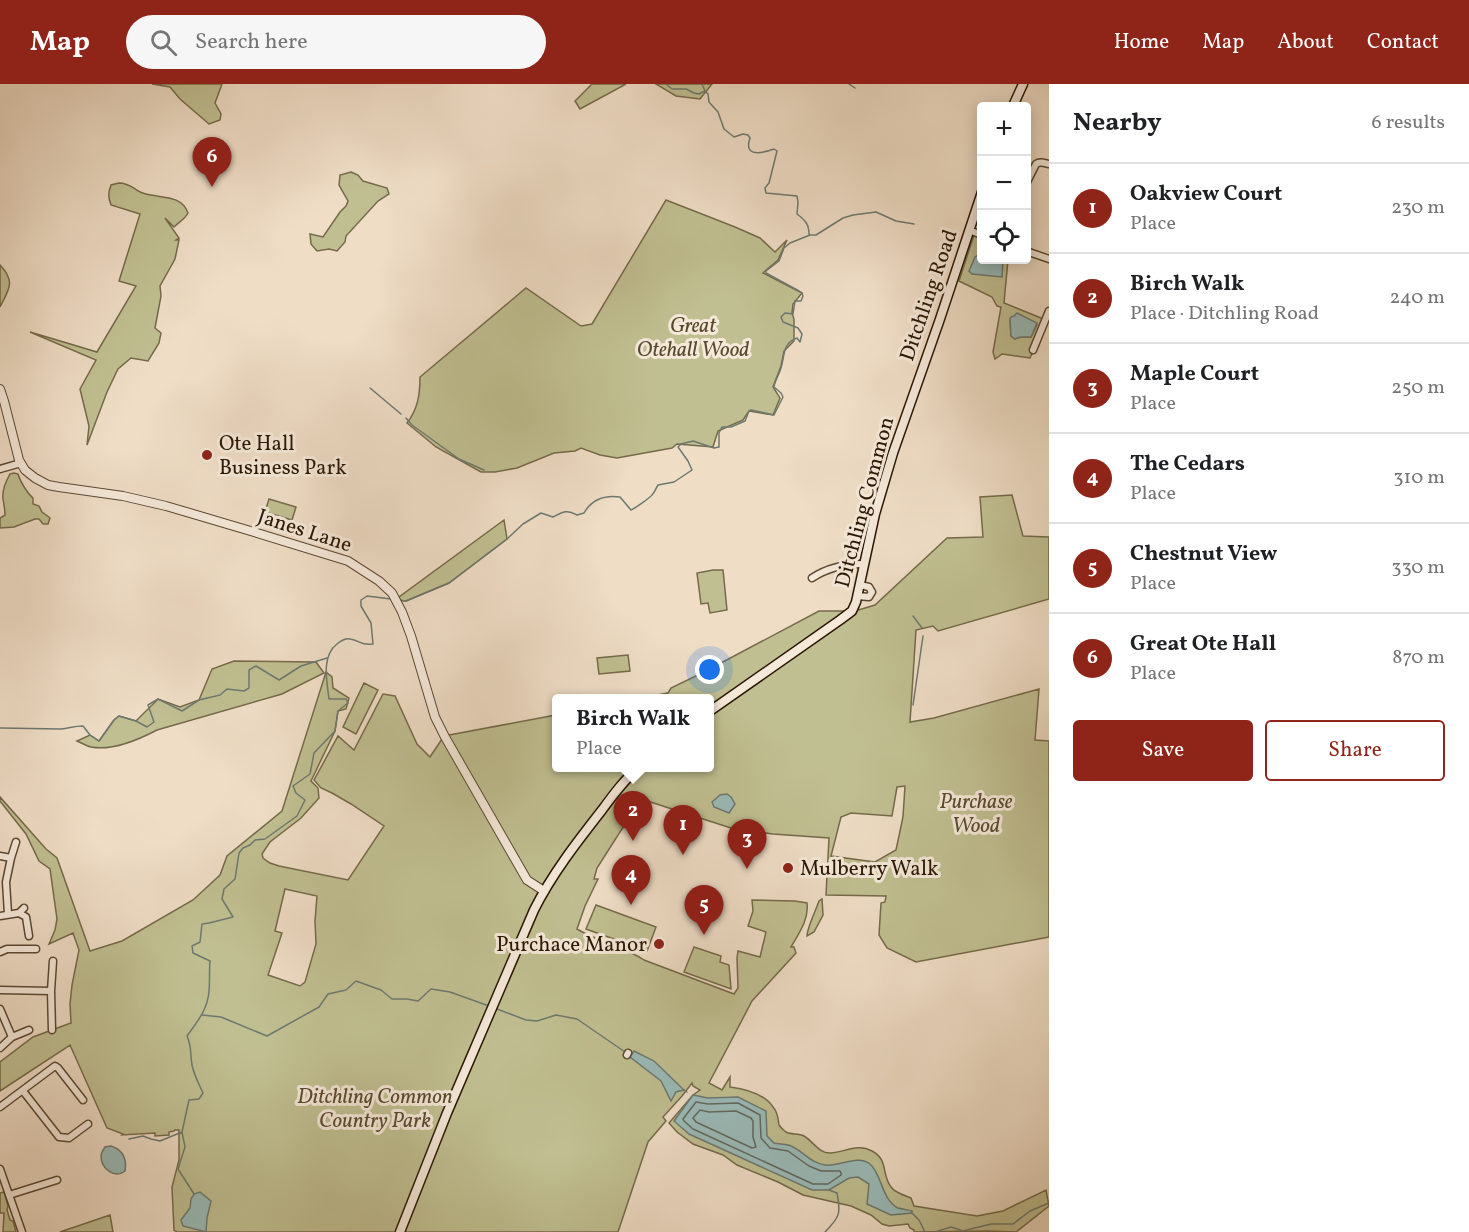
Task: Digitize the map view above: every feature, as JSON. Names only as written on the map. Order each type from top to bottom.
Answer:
[{"type":"main road","points":[[1015,102],[1023,84]]},
{"type":"main road","name":"Ditchling Road","points":[[909,408],[977,205]]},
{"type":"main road","name":"Ditchling Common","points":[[714,708],[852,611],[875,514],[909,408]]},
{"type":"main road","points":[[400,1232],[447,1113],[544,891],[588,828],[633,772]]},
{"type":"street","points":[[1031,174],[1039,162],[1049,164]]},
{"type":"street","points":[[969,230],[977,233]]},
{"type":"street","points":[[1031,253],[1049,259]]},
{"type":"street","points":[[1033,350],[1049,311]]},
{"type":"street","points":[[1036,343],[1044,346]]},
{"type":"street","points":[[0,389],[15,449],[21,463],[0,470]]},
{"type":"street","name":"Janes Lane","points":[[21,463],[35,478],[48,484],[164,505],[348,561],[379,581],[392,593],[411,636],[435,717],[527,880],[544,891]]},
{"type":"street","points":[[813,578],[818,571],[863,564]]},
{"type":"street","points":[[857,596],[869,597],[872,592],[869,587],[860,585]]},
{"type":"street","points":[[16,842],[6,882],[4,915],[22,911],[26,918],[29,936]]},
{"type":"street","points":[[0,856],[11,858]]},
{"type":"street","points":[[0,952],[7,949],[36,949]]},
{"type":"street","points":[[52,1030],[53,961]]},
{"type":"street","points":[[0,990],[51,991]]},
{"type":"street","points":[[0,1009],[12,1037]]},
{"type":"street","points":[[0,1048],[12,1037],[29,1030]]},
{"type":"street","points":[[0,1107],[54,1066],[83,1100]]},
{"type":"street","points":[[22,1091],[59,1137],[69,1138],[88,1124]]},
{"type":"street","points":[[0,1169],[22,1232]]},
{"type":"street","points":[[9,1195],[57,1180]]},
{"type":"green space","points":[[152,84],[222,84],[215,103],[221,114],[220,120],[209,124],[180,99],[170,87]]},
{"type":"green space","points":[[592,84],[626,84],[580,109],[575,101]]},
{"type":"green space","points":[[656,84],[712,84],[700,99],[676,96]]},
{"type":"green space","points":[[351,172],[363,181],[387,188],[389,194],[378,201],[346,236],[345,242],[337,251],[329,249],[317,251],[311,244],[310,234],[323,237],[346,206],[348,201],[339,185],[340,175]]},
{"type":"green space","points":[[127,184],[142,193],[176,200],[185,207],[188,213],[174,227],[165,218],[179,238],[176,240],[179,240],[175,259],[160,286],[161,296],[155,328],[161,333],[159,343],[148,361],[131,358],[118,369],[87,445],[89,426],[80,389],[96,360],[30,332],[97,352],[136,286],[119,281],[140,214],[111,205],[109,190],[111,185]]},
{"type":"green space","name":"Great Otehall Wood","points":[[666,200],[760,238],[775,252],[787,240],[778,260],[763,273],[802,293],[793,304],[794,341],[784,351],[773,387],[780,398],[773,415],[749,411],[743,420],[718,431],[713,447],[677,444],[672,448],[617,458],[581,448],[575,451],[554,453],[517,468],[495,472],[481,472],[436,447],[407,423],[418,401],[420,377],[526,288],[581,326],[592,324]]},
{"type":"green space","points":[[975,232],[977,233],[977,264],[1008,264],[1004,303],[1046,320],[1030,358],[1002,354],[995,359],[993,352],[1001,307],[997,306],[992,297],[959,281]],"holes":[[[1014,316],[1037,325],[1031,337],[1015,339],[1011,336],[1010,319]]]},
{"type":"green space","points":[[0,265],[8,276],[9,286],[0,307]]},
{"type":"green space","points":[[10,474],[18,474],[24,487],[33,498],[33,504],[39,506],[42,512],[50,518],[48,524],[35,519],[14,527],[0,528],[0,518],[5,515],[4,489]]},
{"type":"green space","points":[[1012,495],[1023,536],[1049,537],[1049,599],[938,631],[933,626],[916,630],[910,722],[934,718],[1039,689],[1035,740],[1049,741],[1049,937],[916,962],[887,948],[879,935],[881,903],[885,902],[886,896],[826,895],[829,838],[734,829],[641,799],[597,868],[594,879],[598,879],[577,929],[644,960],[734,994],[738,988],[738,951],[760,957],[766,932],[748,926],[753,911],[752,900],[807,903],[805,921],[791,947],[794,947],[796,953],[752,1001],[709,1083],[722,1090],[730,1077],[730,1087],[754,1092],[765,1098],[776,1111],[779,1125],[784,1130],[804,1136],[827,1153],[862,1148],[872,1151],[881,1159],[891,1187],[911,1198],[914,1206],[977,1216],[1003,1211],[1046,1190],[1049,1206],[1016,1232],[914,1232],[908,1224],[889,1226],[851,1206],[803,1195],[737,1165],[723,1155],[693,1144],[669,1123],[700,1090],[692,1083],[663,1117],[666,1121],[648,1142],[618,1232],[177,1232],[174,1230],[172,1187],[179,1160],[179,1130],[169,1132],[169,1135],[155,1136],[155,1133],[122,1135],[107,1128],[70,1045],[0,1091],[0,1062],[33,1037],[71,1023],[72,985],[79,950],[73,933],[49,944],[57,919],[50,869],[39,861],[26,834],[0,801],[0,797],[46,849],[57,858],[90,951],[122,941],[193,900],[220,875],[227,856],[282,811],[326,672],[332,677],[333,688],[349,698],[346,709],[338,711],[335,731],[311,781],[318,788],[319,798],[301,818],[270,842],[262,854],[263,858],[270,863],[279,866],[348,880],[384,826],[321,788],[314,780],[338,736],[354,750],[383,694],[395,696],[417,744],[430,757],[444,736],[552,716],[552,772],[714,772],[714,694],[663,694],[819,611],[855,611],[875,605],[947,538],[983,537],[980,497]],"holes":[[[905,786],[903,817],[896,850],[875,862],[831,856],[841,817],[851,813],[892,816],[897,787]],[[285,889],[317,896],[316,944],[305,982],[300,986],[268,975],[282,933],[275,931]]]},
{"type":"green space","points":[[269,499],[296,507],[292,520],[265,512]]},
{"type":"green space","points":[[504,520],[507,539],[449,583],[406,601],[395,600]]},
{"type":"green space","points":[[723,570],[727,610],[710,613],[708,603],[701,604],[697,573]]},
{"type":"green space","points":[[628,655],[630,671],[599,674],[597,658]]},
{"type":"green space","points":[[234,661],[316,662],[324,673],[282,694],[157,730],[125,744],[99,748],[89,747],[77,741],[90,735],[99,741],[119,716],[136,721],[158,699],[180,707],[199,700],[212,669]]},
{"type":"green space","points":[[364,683],[378,690],[356,734],[343,727]]},
{"type":"green space","points":[[822,899],[823,915],[814,932],[807,936],[819,901]]},
{"type":"green space","points":[[596,905],[656,927],[647,951],[586,929]]},
{"type":"green space","points":[[694,947],[721,956],[720,962],[729,965],[731,989],[684,972]]},
{"type":"green space","points":[[4,1192],[10,1220],[13,1221],[16,1232],[3,1232],[4,1213],[0,1213],[0,1193]]},
{"type":"green space","points":[[110,1215],[113,1232],[60,1232]]},
{"type":"water","points":[[977,256],[977,264],[1003,264],[1002,277],[972,274],[969,271]]},
{"type":"water","points":[[1017,313],[1037,323],[1031,337],[1015,339],[1011,336],[1010,319]]},
{"type":"water","points":[[727,794],[735,804],[729,813],[714,807],[712,802],[720,795]]},
{"type":"water","points":[[634,1051],[654,1061],[684,1090],[676,1092],[671,1101],[661,1081],[630,1057]]},
{"type":"water","points":[[693,1095],[708,1098],[738,1097],[766,1111],[767,1136],[774,1143],[793,1147],[819,1164],[865,1161],[874,1168],[892,1204],[912,1211],[912,1213],[891,1215],[867,1204],[869,1184],[858,1177],[849,1178],[829,1190],[812,1190],[689,1134],[674,1121]]},
{"type":"water","points":[[111,1146],[119,1150],[125,1159],[125,1171],[121,1173],[113,1173],[103,1165],[101,1155],[105,1147]]},
{"type":"water","points":[[200,1192],[211,1201],[206,1232],[183,1226],[181,1220],[190,1208],[194,1194]]},
{"type":"waterway","points":[[666,84],[672,89],[686,89],[699,94],[705,91],[709,102],[718,112],[724,129],[734,137],[748,135],[749,149],[752,151],[760,153],[774,149],[777,151],[769,183],[765,188],[766,193],[797,196],[797,214],[806,222],[809,234]]},
{"type":"waterway","points":[[702,84],[705,91]]},
{"type":"waterway","points":[[849,84],[855,88]]},
{"type":"waterway","points":[[399,600],[406,601],[449,583],[523,524],[541,513],[553,517],[565,512],[577,515],[584,513],[595,501],[609,497],[620,497],[631,510],[651,496],[658,485],[674,482],[692,470],[678,447],[681,444],[693,441],[714,448],[719,447],[719,433],[722,427],[731,427],[745,421],[749,411],[774,415],[783,397],[774,387],[786,347],[797,338],[800,342],[802,334],[798,328],[783,322],[781,317],[785,313],[793,314],[795,301],[801,301],[803,296],[802,293],[766,271],[779,261],[784,248],[790,243],[816,235],[843,218],[876,212],[896,221],[914,224]]},
{"type":"waterway","points":[[370,388],[401,414]]},
{"type":"waterway","points":[[406,418],[412,425],[459,459],[484,470]]},
{"type":"waterway","points":[[194,1194],[178,1169],[185,1147],[182,1132],[189,1100],[199,1099],[203,1093],[193,1069],[187,1036],[207,1004],[210,961],[193,953],[192,946],[200,942],[202,924],[233,917],[222,899],[224,889],[235,879],[239,853],[243,848],[255,840],[265,839],[297,816],[305,800],[296,793],[293,786],[310,774],[314,753],[335,731],[338,711],[348,703],[346,699],[329,699],[326,677],[329,655],[332,649],[345,639],[373,644],[371,623],[361,606],[361,600],[367,596],[391,599]]},
{"type":"waterway","points":[[913,616],[922,628]]},
{"type":"waterway","points":[[913,705],[923,636]]},
{"type":"waterway","points":[[0,728],[61,729],[83,726],[99,741],[119,716],[147,727],[154,722],[148,705],[158,699],[182,711],[199,700],[220,695],[227,689],[244,691],[249,688],[249,670],[256,666],[279,680],[301,666],[327,658]]},
{"type":"waterway","points":[[202,1015],[221,1017],[267,1036],[319,1007],[328,994],[346,990],[356,981],[381,990],[392,999],[418,1001],[431,989],[450,992],[489,1006]]},
{"type":"waterway","points":[[497,1009],[526,1020],[537,1021],[556,1015],[577,1019],[625,1052]]},
{"type":"waterway","points":[[129,1139],[143,1136],[160,1141],[182,1132]]},
{"type":"waterway","points":[[825,1232],[834,1222],[839,1210],[837,1193],[829,1190]]},
{"type":"waterway","points":[[935,1232],[951,1227],[963,1231],[991,1224],[1013,1224],[1030,1211],[1049,1203]]},
{"type":"waterway","points":[[912,1213],[919,1220],[925,1232]]},
{"type":"place","name":"Great Ote Hall","points":[[212,187]]},
{"type":"place","name":"Ote Hall Business Park","points":[[207,455]]},
{"type":"place","name":"Birch Walk","points":[[633,841]]},
{"type":"place","name":"Oakview Court","points":[[683,855]]},
{"type":"place","name":"Mulberry Walk","points":[[788,868]]},
{"type":"place","name":"Maple Court","points":[[747,869]]},
{"type":"place","name":"The Cedars","points":[[631,905]]},
{"type":"place","name":"Chestnut View","points":[[704,935]]},
{"type":"place","name":"Purchace Manor","points":[[659,944]]},
{"type":"park label","name":"Purchase Wood","points":[[976,813]]},
{"type":"park label","name":"Ditchling Common Country Park","points":[[375,1108]]}]
